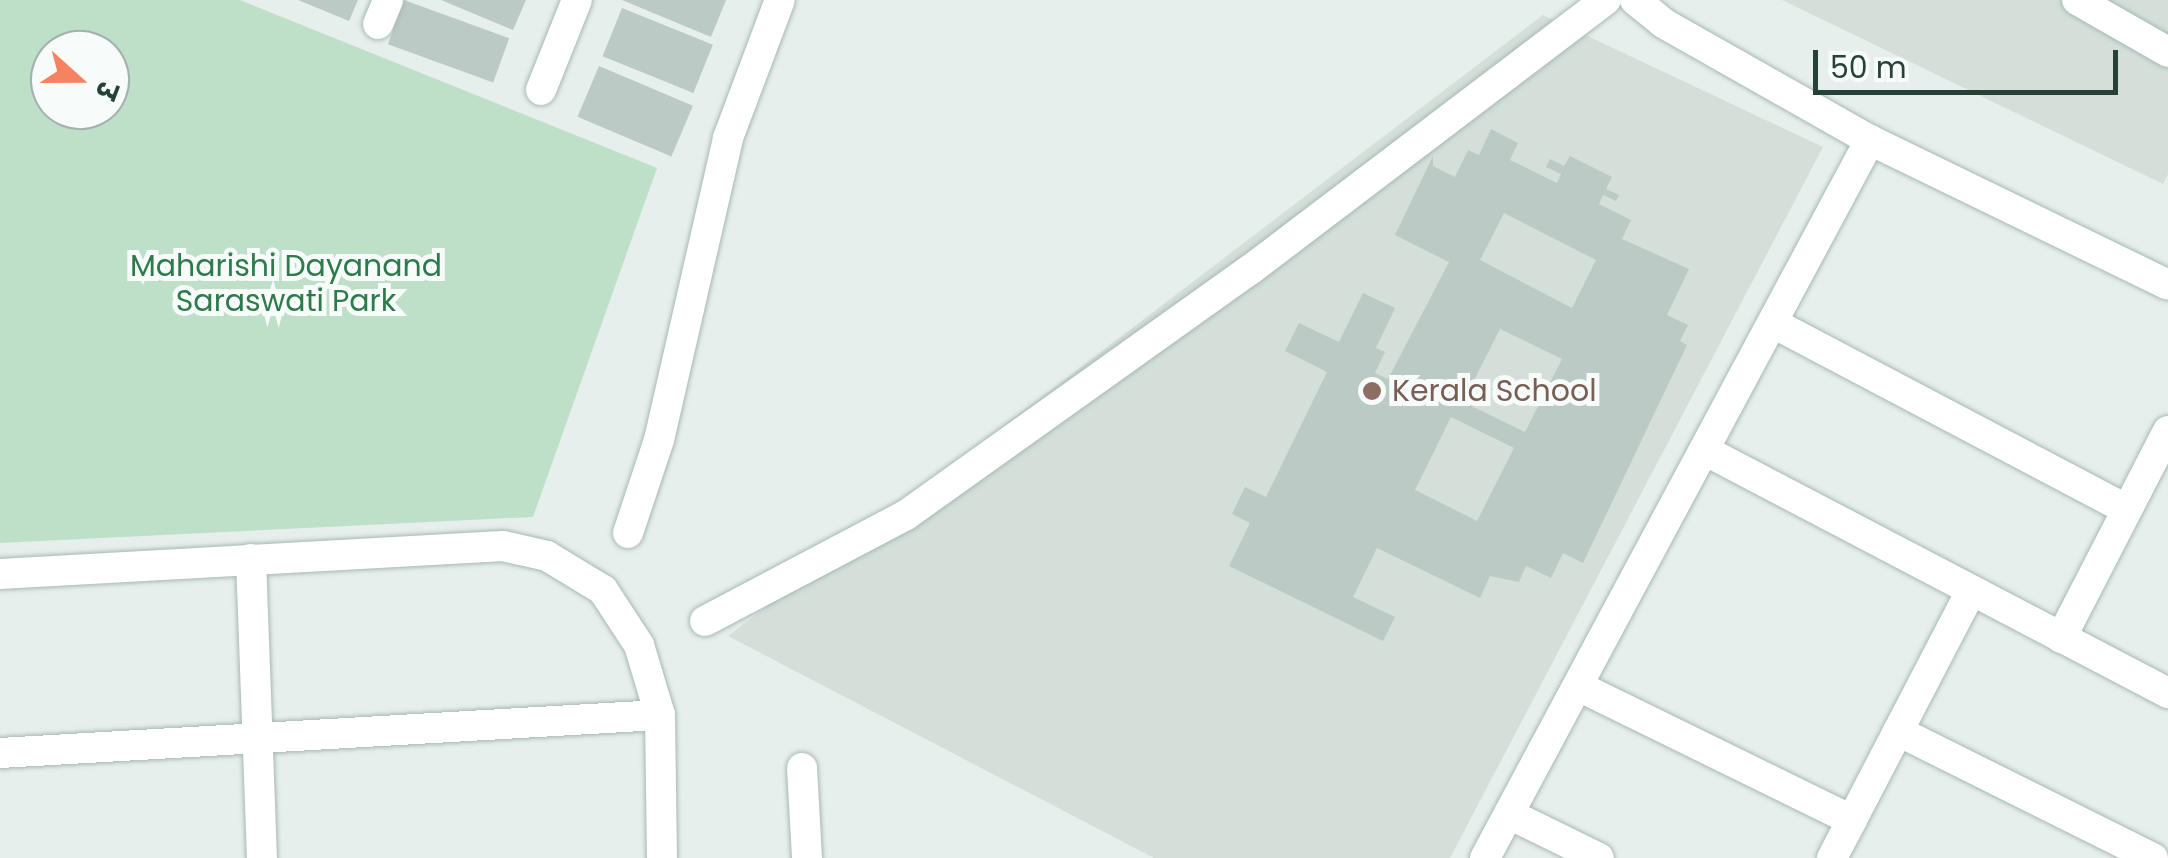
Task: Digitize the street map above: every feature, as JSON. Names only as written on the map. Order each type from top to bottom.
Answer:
[{"type":"street","points":[[541,90],[577,0]]},
{"type":"street","points":[[628,533],[660,440],[728,138],[780,0]]},
{"type":"street","points":[[705,621],[906,515],[1282,246],[1606,0]]},
{"type":"street","points":[[1635,0],[1663,23],[1870,140],[2168,285]]},
{"type":"street","points":[[2077,0],[2168,52]]},
{"type":"street","points":[[1486,858],[1870,140]]},
{"type":"street","points":[[1772,323],[2127,510]]},
{"type":"street","points":[[2061,638],[2168,431]]},
{"type":"street","points":[[1704,450],[2168,693]]},
{"type":"street","points":[[0,574],[503,546],[547,556],[603,590],[639,645],[660,716],[662,858]]},
{"type":"street","points":[[250,559],[262,858]]},
{"type":"street","points":[[1832,858],[1971,591]]},
{"type":"street","points":[[1578,686],[1852,820]]},
{"type":"street","points":[[0,753],[660,716]]},
{"type":"street","points":[[1898,731],[2153,858]]},
{"type":"street","points":[[802,768],[807,858]]},
{"type":"street","points":[[1509,814],[1599,858]]},
{"type":"shaded area","points":[[1782,0],[2168,0],[2168,174],[2163,184]]},
{"type":"shaded area","name":"Kerala School","points":[[1543,15],[1823,147],[1450,858],[1154,858],[728,636]]},
{"type":"green space","name":"Maharishi Dayanand Saraswati Park","points":[[0,0],[240,0],[657,168],[533,517],[0,543]]},
{"type":"building","points":[[298,0],[358,0],[349,21]]},
{"type":"building","points":[[404,0],[509,38],[493,82],[388,44]]},
{"type":"building","points":[[441,0],[526,0],[513,30]]},
{"type":"building","points":[[622,0],[726,0],[711,37]]},
{"type":"building","points":[[622,8],[713,45],[693,93],[603,56]]},
{"type":"building","points":[[599,66],[693,106],[671,156],[578,117]]},
{"type":"building","points":[[1491,129],[1518,143],[1510,160],[1557,183],[1561,174],[1546,167],[1550,159],[1564,166],[1570,156],[1612,177],[1606,189],[1619,195],[1616,201],[1603,195],[1599,204],[1631,220],[1622,239],[1689,269],[1667,315],[1688,325],[1680,341],[1687,345],[1583,563],[1563,553],[1551,578],[1526,566],[1519,582],[1490,576],[1480,598],[1377,548],[1353,597],[1395,617],[1383,641],[1229,566],[1250,523],[1232,514],[1245,487],[1266,497],[1327,372],[1285,351],[1299,323],[1339,342],[1363,293],[1395,308],[1376,348],[1385,352],[1375,373],[1388,379],[1449,262],[1395,235],[1433,156],[1433,166],[1455,177],[1468,150],[1479,155]],"holes":[[[1504,213],[1596,260],[1572,308],[1480,260]],[[1500,329],[1562,359],[1525,432],[1463,402]],[[1451,417],[1514,448],[1477,521],[1415,490]]]},
{"type":"place","name":"Kerala School","points":[[1372,391]]}]
